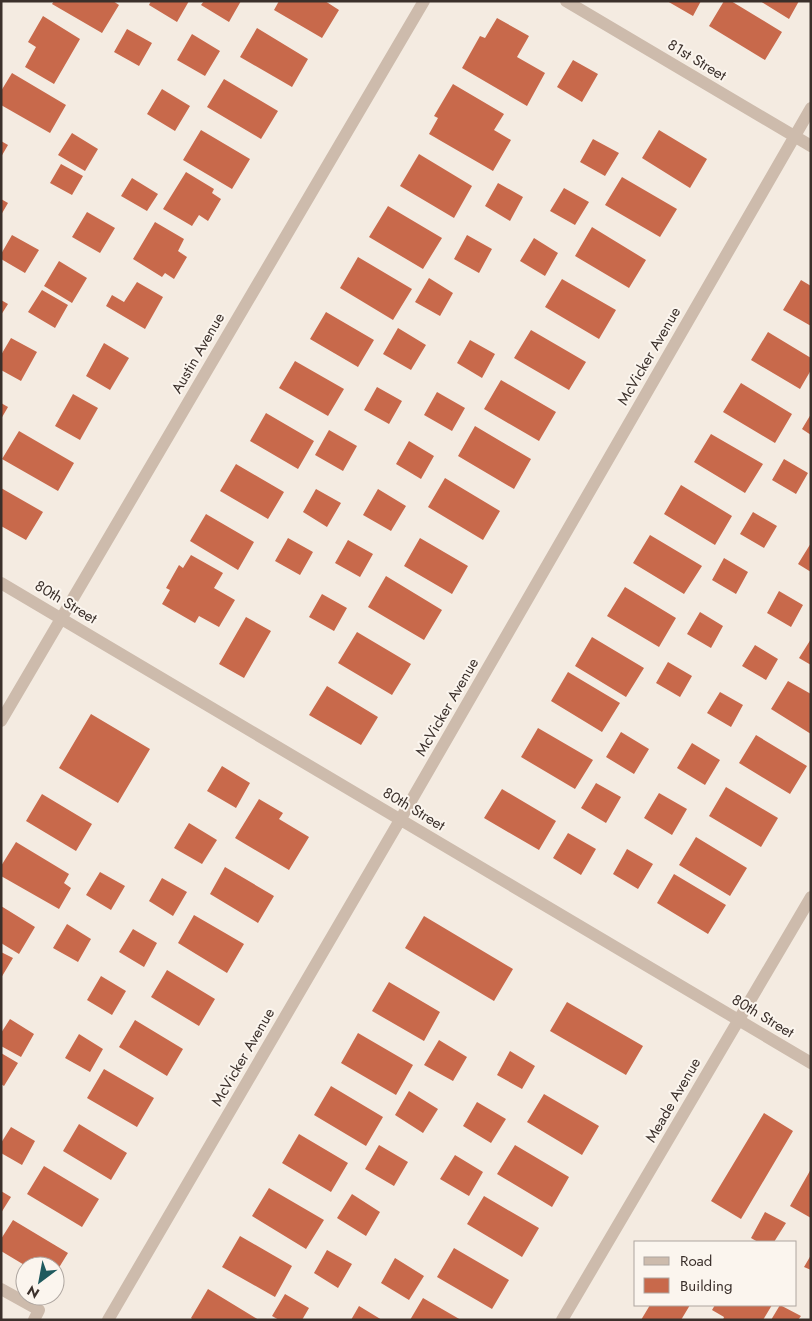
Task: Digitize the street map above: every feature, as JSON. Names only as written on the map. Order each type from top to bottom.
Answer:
[{"type":"street","name":"Austin Avenue","points":[[1,721],[424,1]]},
{"type":"street","name":"81st Street","points":[[566,1],[811,146]]},
{"type":"street","name":"McVicker Avenue","points":[[108,1320],[400,820],[811,108]]},
{"type":"street","name":"80th Street","points":[[1,583],[811,1063]]},
{"type":"street","name":"Meade Avenue","points":[[562,1320],[811,897]]},
{"type":"street","points":[[1,1289],[39,1310],[34,1320]]},
{"type":"building","points":[[54,1],[113,1],[119,5],[102,33],[52,4]]},
{"type":"building","points":[[151,1],[189,1],[177,22],[149,5]]},
{"type":"building","points":[[204,1],[241,1],[229,22],[201,5]]},
{"type":"building","points":[[279,1],[325,1],[339,10],[322,38],[274,10]]},
{"type":"building","points":[[667,1],[701,1],[693,16]]},
{"type":"building","points":[[724,1],[731,1],[782,32],[765,60],[709,26]]},
{"type":"building","points":[[760,1],[799,1],[789,19]]},
{"type":"building","points":[[43,16],[80,39],[54,84],[25,67],[36,47],[28,42]]},
{"type":"building","points":[[497,18],[529,36],[517,57],[545,73],[527,106],[462,68],[480,36],[485,38]]},
{"type":"building","points":[[257,28],[308,59],[292,87],[240,57]]},
{"type":"building","points":[[127,29],[152,43],[139,66],[114,52]]},
{"type":"building","points":[[192,34],[220,51],[205,76],[177,60]]},
{"type":"building","points":[[573,60],[598,74],[582,102],[557,87]]},
{"type":"building","points":[[12,73],[66,105],[50,133],[1,105],[1,91]]},
{"type":"building","points":[[224,79],[278,111],[261,139],[207,107]]},
{"type":"building","points":[[453,84],[504,114],[494,130],[511,140],[493,171],[429,134],[438,118],[434,116]]},
{"type":"building","points":[[162,89],[190,106],[175,131],[147,114]]},
{"type":"building","points":[[201,130],[250,159],[232,189],[183,160]]},
{"type":"building","points":[[659,130],[707,159],[690,188],[642,158]]},
{"type":"building","points":[[72,133],[98,149],[85,171],[58,155]]},
{"type":"building","points":[[593,139],[619,153],[605,176],[580,162]]},
{"type":"building","points":[[1,141],[8,145],[1,157]]},
{"type":"building","points":[[419,154],[472,186],[454,218],[400,186]]},
{"type":"building","points":[[61,164],[83,176],[72,195],[50,183]]},
{"type":"building","points":[[186,172],[214,189],[212,193],[221,199],[208,221],[199,215],[192,226],[163,209]]},
{"type":"building","points":[[622,177],[677,209],[660,237],[605,205]]},
{"type":"building","points":[[132,178],[158,194],[147,211],[121,196]]},
{"type":"building","points":[[498,183],[523,197],[510,221],[485,206]]},
{"type":"building","points":[[564,188],[589,202],[575,225],[550,211]]},
{"type":"building","points":[[1,199],[8,203],[1,215]]},
{"type":"building","points":[[388,206],[442,238],[423,269],[369,237]]},
{"type":"building","points":[[87,212],[115,228],[100,253],[72,237]]},
{"type":"building","points":[[155,222],[184,239],[178,251],[187,257],[174,279],[165,273],[162,277],[133,259]]},
{"type":"building","points":[[592,227],[646,260],[629,288],[575,256]]},
{"type":"building","points":[[12,235],[39,250],[25,273],[1,259],[1,254]]},
{"type":"building","points":[[467,235],[492,249],[479,273],[454,259]]},
{"type":"building","points":[[534,238],[558,253],[545,276],[520,261]]},
{"type":"building","points":[[358,257],[412,289],[393,320],[340,288]]},
{"type":"building","points":[[59,261],[87,278],[72,303],[44,286]]},
{"type":"building","points":[[429,278],[453,293],[440,316],[415,302]]},
{"type":"building","points":[[562,279],[616,310],[599,339],[545,307]]},
{"type":"building","points":[[801,280],[811,286],[811,326],[783,310]]},
{"type":"building","points":[[137,282],[163,297],[145,329],[106,306],[112,295],[124,302]]},
{"type":"building","points":[[42,290],[68,305],[55,328],[28,312]]},
{"type":"building","points":[[1,300],[8,304],[1,315]]},
{"type":"building","points":[[326,312],[374,340],[358,367],[310,339]]},
{"type":"building","points":[[398,328],[426,345],[411,370],[383,354]]},
{"type":"building","points":[[531,330],[586,362],[569,390],[514,358]]},
{"type":"building","points":[[768,332],[811,358],[811,370],[800,389],[751,360]]},
{"type":"building","points":[[11,338],[37,352],[21,381],[1,370],[1,355]]},
{"type":"building","points":[[470,340],[495,354],[482,378],[457,363]]},
{"type":"building","points":[[104,343],[129,358],[110,390],[86,376]]},
{"type":"building","points":[[295,361],[344,389],[328,416],[279,388]]},
{"type":"building","points":[[501,380],[556,412],[539,441],[484,409]]},
{"type":"building","points":[[741,383],[792,414],[775,443],[723,412]]},
{"type":"building","points":[[377,387],[402,401],[389,424],[364,410]]},
{"type":"building","points":[[437,392],[465,408],[452,431],[424,415]]},
{"type":"building","points":[[73,394],[98,408],[80,440],[55,426]]},
{"type":"building","points":[[1,403],[8,407],[1,419]]},
{"type":"building","points":[[266,413],[314,441],[298,469],[250,441]]},
{"type":"building","points":[[811,414],[811,435],[802,429]]},
{"type":"building","points":[[475,426],[531,459],[514,489],[458,456]]},
{"type":"building","points":[[329,430],[357,446],[343,471],[315,455]]},
{"type":"building","points":[[19,431],[74,463],[58,491],[2,459]]},
{"type":"building","points":[[711,434],[763,464],[745,493],[694,462]]},
{"type":"building","points":[[409,441],[434,456],[421,479],[396,464]]},
{"type":"building","points":[[784,459],[808,473],[796,494],[772,480]]},
{"type":"building","points":[[236,464],[284,492],[268,519],[220,491]]},
{"type":"building","points":[[445,478],[500,511],[483,540],[428,507]]},
{"type":"building","points":[[681,485],[732,516],[715,545],[664,514]]},
{"type":"building","points":[[1,488],[43,512],[26,540],[1,526]]},
{"type":"building","points":[[316,489],[341,503],[327,527],[303,512]]},
{"type":"building","points":[[378,489],[406,506],[391,531],[363,515]]},
{"type":"building","points":[[753,512],[777,526],[764,548],[740,534]]},
{"type":"building","points":[[206,514],[254,542],[238,570],[190,541]]},
{"type":"building","points":[[650,535],[702,566],[684,594],[633,563]]},
{"type":"building","points":[[288,538],[313,552],[300,575],[275,561]]},
{"type":"building","points":[[420,538],[468,566],[452,594],[404,566]]},
{"type":"building","points":[[348,540],[373,554],[360,577],[335,563]]},
{"type":"building","points":[[811,543],[811,572],[798,564]]},
{"type":"building","points":[[191,555],[223,573],[214,588],[235,600],[219,627],[199,616],[195,623],[162,604],[170,590],[166,588],[179,565],[183,568]]},
{"type":"building","points":[[724,558],[748,572],[736,594],[712,580]]},
{"type":"building","points":[[386,576],[442,610],[424,640],[368,607]]},
{"type":"building","points":[[625,587],[676,618],[659,647],[607,616]]},
{"type":"building","points":[[779,591],[803,605],[791,627],[767,613]]},
{"type":"building","points":[[322,594],[347,608],[334,631],[309,617]]},
{"type":"building","points":[[700,612],[723,626],[711,648],[687,634]]},
{"type":"building","points":[[246,617],[271,631],[244,678],[219,664]]},
{"type":"building","points":[[357,632],[411,664],[392,695],[338,663]]},
{"type":"building","points":[[592,637],[644,668],[626,697],[575,666]]},
{"type":"building","points":[[811,639],[811,665],[799,658]]},
{"type":"building","points":[[755,645],[778,659],[766,680],[742,666]]},
{"type":"building","points":[[668,662],[692,676],[680,697],[656,683]]},
{"type":"building","points":[[568,672],[620,703],[602,732],[551,701]]},
{"type":"building","points":[[788,681],[811,694],[811,734],[771,709]]},
{"type":"building","points":[[327,686],[378,717],[361,745],[309,715]]},
{"type":"building","points":[[720,692],[743,705],[731,727],[707,713]]},
{"type":"building","points":[[91,714],[150,749],[118,803],[59,768]]},
{"type":"building","points":[[538,728],[593,760],[575,789],[521,757]]},
{"type":"building","points":[[621,732],[649,749],[634,774],[606,757]]},
{"type":"building","points":[[756,735],[807,766],[790,794],[739,763]]},
{"type":"building","points":[[692,743],[720,760],[705,785],[677,768]]},
{"type":"building","points":[[222,766],[250,783],[236,808],[207,791]]},
{"type":"building","points":[[596,783],[621,797],[606,823],[581,808]]},
{"type":"building","points":[[726,787],[778,818],[761,847],[709,816]]},
{"type":"building","points":[[502,789],[556,821],[539,850],[484,818]]},
{"type":"building","points":[[659,793],[687,809],[672,835],[644,818]]},
{"type":"building","points":[[42,794],[92,824],[76,851],[26,821]]},
{"type":"building","points":[[259,799],[283,813],[279,819],[309,837],[289,870],[235,838]]},
{"type":"building","points":[[189,823],[217,840],[202,864],[174,848]]},
{"type":"building","points":[[568,833],[596,849],[581,875],[553,858]]},
{"type":"building","points":[[696,837],[747,868],[730,896],[679,865]]},
{"type":"building","points":[[16,842],[69,874],[64,883],[71,888],[59,909],[1,876],[1,866]]},
{"type":"building","points":[[627,849],[653,864],[638,889],[613,874]]},
{"type":"building","points":[[225,867],[274,896],[258,923],[210,894]]},
{"type":"building","points":[[100,872],[125,886],[111,910],[86,895]]},
{"type":"building","points":[[674,874],[726,905],[708,934],[657,903]]},
{"type":"building","points":[[162,878],[187,892],[173,916],[149,901]]},
{"type":"building","points":[[1,906],[35,927],[19,954],[1,943]]},
{"type":"building","points":[[194,915],[244,944],[227,973],[178,943]]},
{"type":"building","points":[[424,916],[513,969],[494,1001],[405,948]]},
{"type":"building","points":[[67,924],[91,939],[78,962],[53,948]]},
{"type":"building","points":[[133,929],[157,943],[144,967],[119,952]]},
{"type":"building","points":[[1,952],[13,958],[1,978]]},
{"type":"building","points":[[167,970],[215,999],[199,1026],[151,997]]},
{"type":"building","points":[[101,976],[126,991],[112,1015],[87,1000]]},
{"type":"building","points":[[389,982],[440,1012],[424,1041],[372,1011]]},
{"type":"building","points":[[567,1002],[643,1046],[626,1075],[550,1031]]},
{"type":"building","points":[[10,1019],[34,1034],[21,1057],[1,1046],[1,1033]]},
{"type":"building","points":[[135,1020],[183,1049],[167,1076],[119,1047]]},
{"type":"building","points":[[358,1033],[413,1065],[396,1095],[341,1063]]},
{"type":"building","points":[[79,1034],[103,1049],[90,1072],[65,1058]]},
{"type":"building","points":[[439,1040],[467,1057],[453,1081],[424,1065]]},
{"type":"building","points":[[510,1051],[535,1066],[522,1089],[497,1075]]},
{"type":"building","points":[[1,1053],[18,1063],[4,1086],[1,1084]]},
{"type":"building","points":[[104,1069],[154,1098],[137,1127],[87,1098]]},
{"type":"building","points":[[331,1086],[383,1117],[366,1146],[314,1115]]},
{"type":"building","points":[[409,1091],[438,1109],[423,1133],[395,1115]]},
{"type":"building","points":[[544,1094],[599,1126],[582,1155],[527,1122]]},
{"type":"building","points":[[477,1102],[506,1119],[491,1143],[463,1126]]},
{"type":"building","points":[[764,1113],[793,1131],[741,1219],[711,1201]]},
{"type":"building","points":[[79,1124],[127,1153],[111,1180],[63,1151]]},
{"type":"building","points":[[11,1127],[35,1141],[22,1165],[1,1153],[1,1143]]},
{"type":"building","points":[[299,1134],[348,1163],[331,1192],[282,1163]]},
{"type":"building","points":[[379,1145],[408,1162],[394,1186],[365,1169]]},
{"type":"building","points":[[515,1145],[569,1177],[552,1207],[497,1174]]},
{"type":"building","points":[[455,1155],[483,1172],[469,1196],[440,1179]]},
{"type":"building","points":[[44,1166],[99,1199],[82,1227],[27,1194]]},
{"type":"building","points":[[811,1169],[811,1218],[790,1206]]},
{"type":"building","points":[[269,1188],[324,1220],[306,1249],[252,1216]]},
{"type":"building","points":[[1,1191],[11,1197],[1,1213]]},
{"type":"building","points":[[352,1194],[380,1212],[366,1236],[337,1218]]},
{"type":"building","points":[[484,1196],[539,1228],[522,1257],[467,1224]]},
{"type":"building","points":[[765,1212],[786,1223],[775,1241],[756,1241],[751,1238]]},
{"type":"building","points":[[13,1220],[68,1253],[65,1258],[65,1256],[15,1256],[15,1259],[1,1251],[1,1239]]},
{"type":"building","points":[[240,1236],[292,1266],[275,1297],[222,1267]]},
{"type":"building","points":[[454,1248],[509,1280],[492,1309],[437,1277]]},
{"type":"building","points":[[327,1250],[352,1264],[338,1288],[314,1273]]},
{"type":"building","points":[[811,1255],[811,1270],[804,1267]]},
{"type":"building","points":[[395,1258],[424,1276],[409,1300],[381,1283]]},
{"type":"building","points":[[208,1289],[259,1320],[193,1320],[191,1318]]},
{"type":"building","points":[[285,1294],[309,1308],[302,1320],[279,1320],[272,1316]]},
{"type":"building","points":[[423,1298],[461,1320],[410,1320]]},
{"type":"building","points":[[359,1306],[382,1320],[351,1320]]},
{"type":"building","points":[[649,1306],[689,1306],[681,1320],[641,1320]]},
{"type":"building","points":[[714,1306],[771,1306],[763,1320],[723,1320],[724,1317],[712,1310]]},
{"type":"building","points":[[779,1306],[801,1316],[798,1320],[771,1320]]}]
